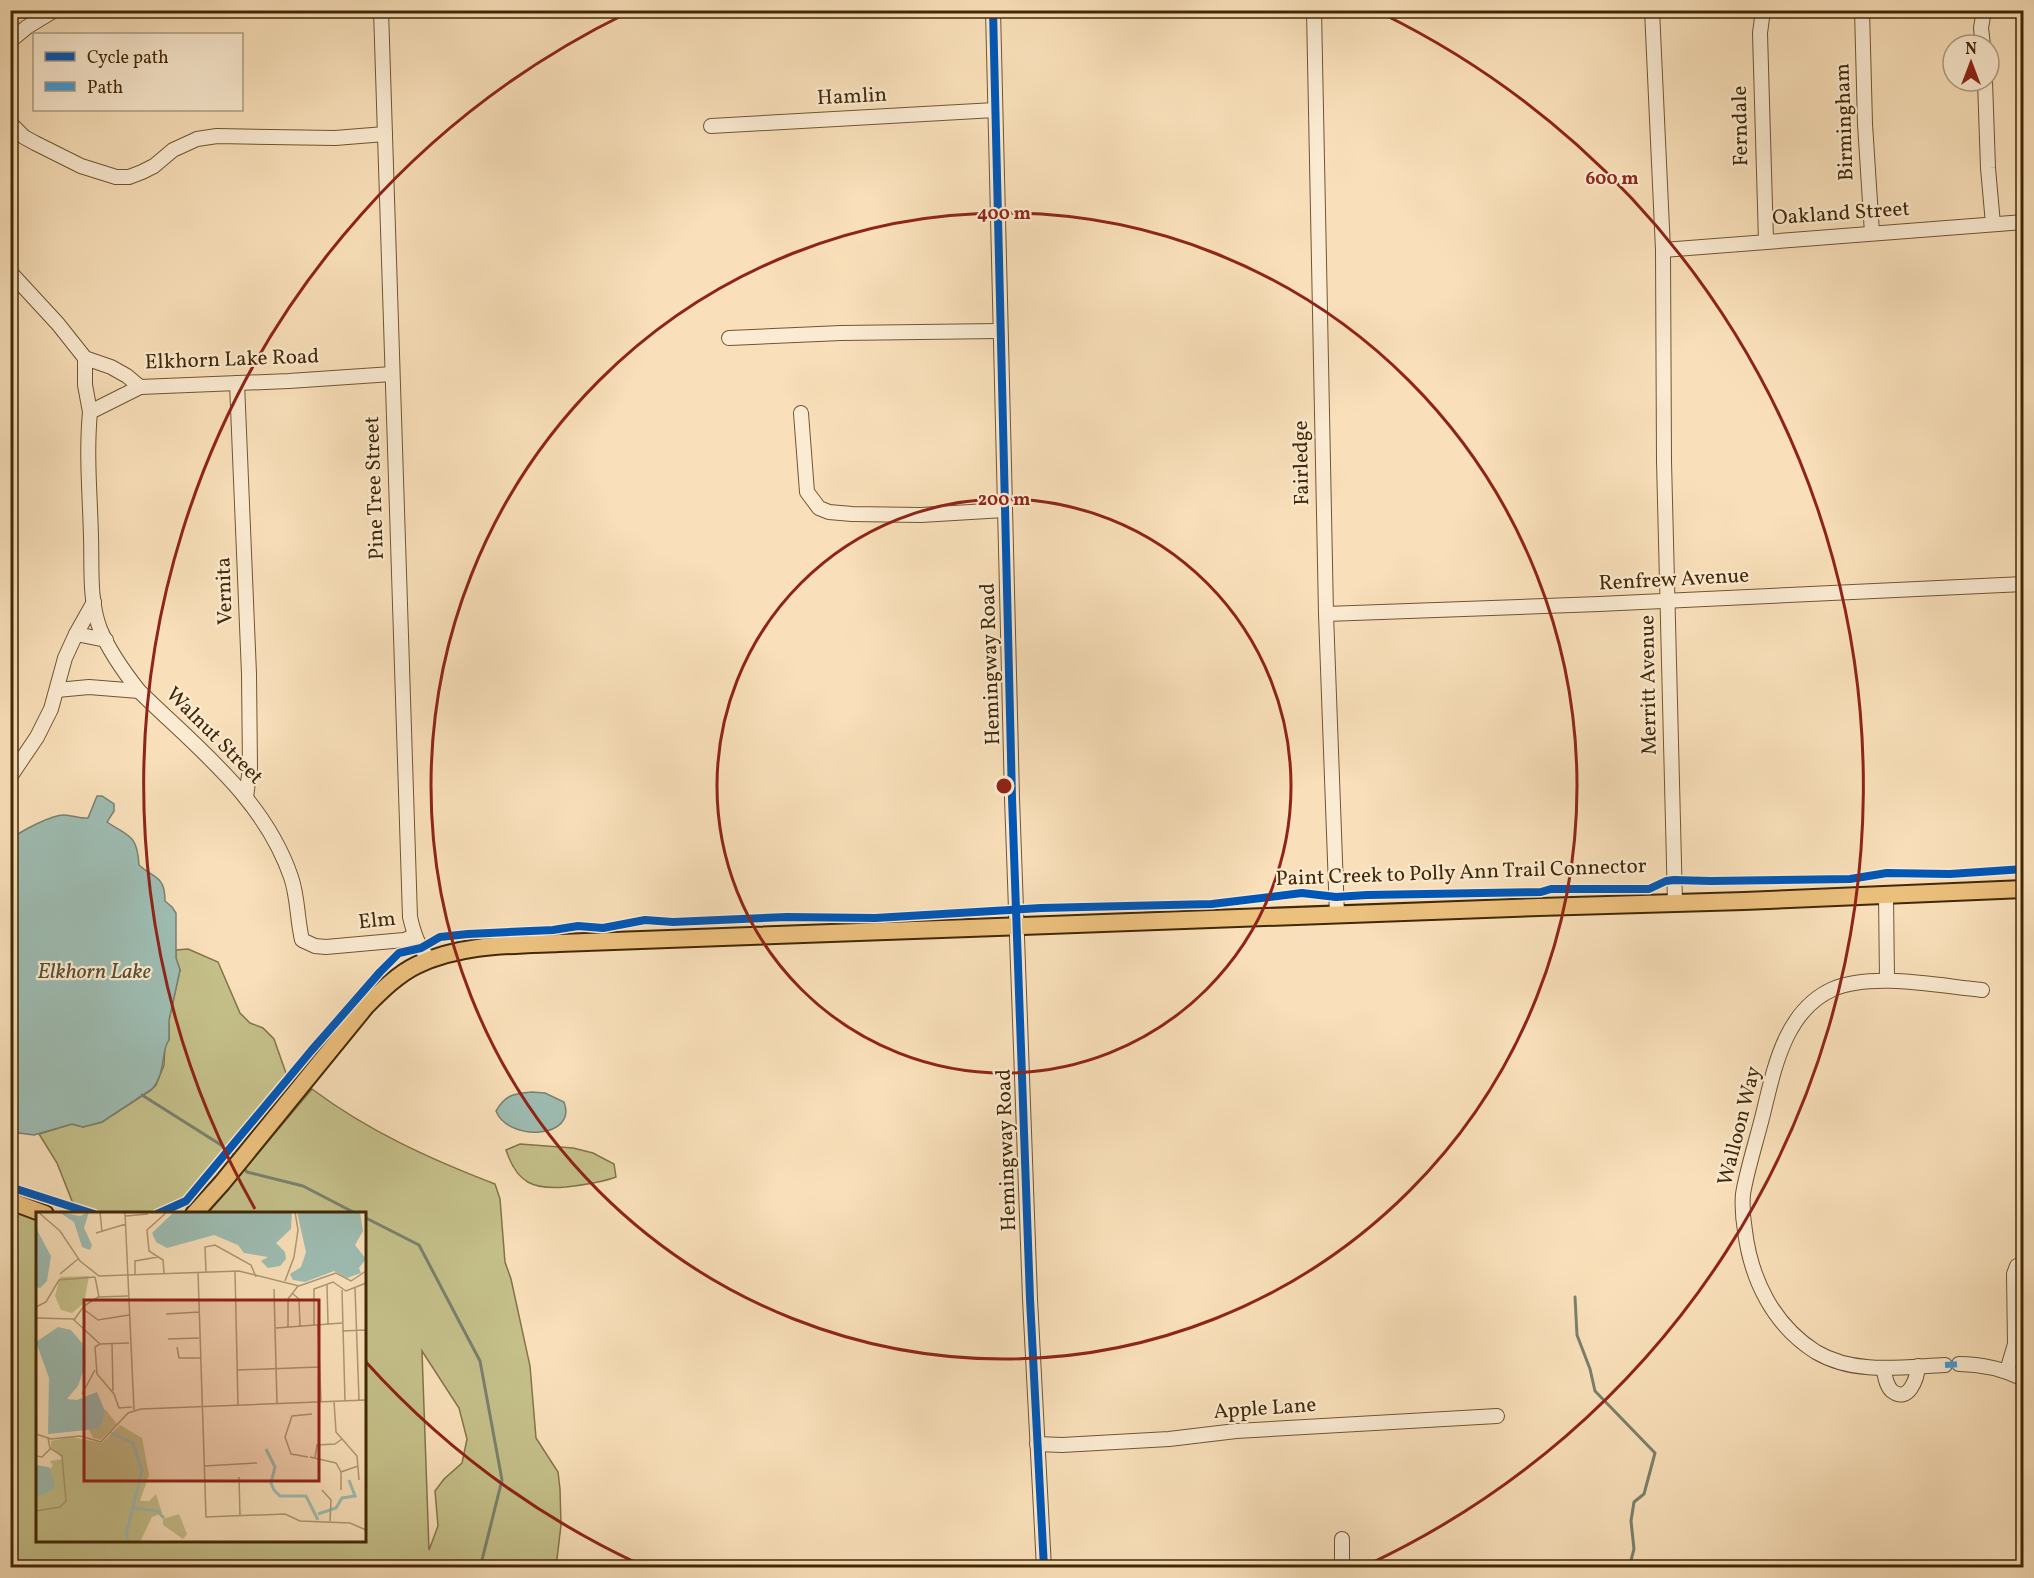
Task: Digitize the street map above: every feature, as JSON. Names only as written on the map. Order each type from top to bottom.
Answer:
[{"type":"main road","points":[[196,1212],[366,1006],[383,989],[416,965],[453,951],[513,945],[2024,889]]},
{"type":"main road","points":[[10,1201],[40,1212]]},
{"type":"street","points":[[10,41],[55,10]]},
{"type":"street","name":"Pine Tree Street","points":[[381,10],[410,917],[415,936],[422,951],[430,960]]},
{"type":"street","name":"Hemingway Road","points":[[993,10],[999,331],[1017,926],[1029,1265],[1044,1568]]},
{"type":"street","name":"Fairledge","points":[[1314,10],[1326,614],[1336,915]]},
{"type":"street","name":"Merritt Avenue","points":[[1652,10],[1663,250],[1664,461],[1675,903]]},
{"type":"street","name":"Ferndale","points":[[1763,10],[1760,33],[1766,241]]},
{"type":"street","name":"Birmingham","points":[[1862,10],[1865,124],[1872,232]]},
{"type":"street","points":[[1982,33],[1984,10]]},
{"type":"street","points":[[1986,93],[1988,168],[1993,224]]},
{"type":"street","name":"Hamlin","points":[[711,126],[995,110]]},
{"type":"street","points":[[10,123],[24,137],[35,143],[81,166],[116,177],[129,177],[142,172],[154,166],[173,150],[187,143],[207,138],[277,136],[335,138],[385,134]]},
{"type":"street","name":"Oakland Street","points":[[1663,250],[2024,222]]},
{"type":"street","name":"Elkhorn Lake Road","points":[[10,272],[85,358],[111,367],[140,387],[392,374]]},
{"type":"street","points":[[729,338],[841,333],[999,331]]},
{"type":"street","name":"Walnut Street","points":[[85,358],[85,385],[90,412],[88,460],[94,602],[106,640],[127,676],[140,691],[236,783],[262,819],[291,878],[302,940],[315,946],[342,945]]},
{"type":"street","name":"Vernita","points":[[237,383],[249,674],[250,768],[246,797]]},
{"type":"street","points":[[90,412],[140,387]]},
{"type":"street","points":[[801,413],[807,492],[819,508],[829,512],[852,514],[921,515],[1004,510]]},
{"type":"street","name":"Renfrew Avenue","points":[[1326,614],[1587,605],[2024,584]]},
{"type":"street","points":[[10,777],[37,737],[51,709],[65,658],[94,602]]},
{"type":"street","points":[[76,634],[106,640]]},
{"type":"street","name":"Walnut Street","points":[[57,690],[89,687],[140,691]]},
{"type":"street","points":[[1886,895],[1887,980]]},
{"type":"street","name":"Elm","points":[[342,945],[405,940],[415,936]]},
{"type":"street","name":"Walloon Way","points":[[1945,1365],[1861,1368],[1818,1353],[1797,1339],[1763,1293],[1754,1271],[1746,1238],[1743,1195],[1773,1071],[1794,1023],[1803,1010],[1833,990],[1849,984],[1887,980],[1982,990]]},
{"type":"street","points":[[2007,1371],[2015,1344],[2014,1274],[2017,1266],[2024,1263]]},
{"type":"street","points":[[1959,1365],[1975,1365],[2007,1371],[2024,1379]]},
{"type":"street","points":[[1883,1368],[1891,1391],[1900,1394],[1912,1388],[1918,1366]]},
{"type":"street","name":"Apple Lane","points":[[1037,1444],[1062,1445],[1157,1440],[1236,1431],[1497,1416]]},
{"type":"street","points":[[1342,1539],[1342,1568]]},
{"type":"shaded area","points":[[188,949],[218,962],[240,1013],[250,1023],[263,1028],[274,1039],[287,1076],[281,1090],[191,1200],[162,1212],[85,1212],[72,1201],[57,1163],[39,1134],[72,1124],[83,1127],[102,1122],[156,1085],[164,1065],[165,1045],[169,1040],[169,1020],[180,970],[176,950]]},
{"type":"shaded area","points":[[312,1089],[355,1118],[400,1143],[495,1184],[500,1199],[505,1262],[511,1279],[530,1366],[536,1438],[558,1472],[561,1525],[556,1567],[11,1567],[10,1209],[36,1219],[36,1542],[366,1542],[366,1212],[209,1212]],"holes":[[[422,1351],[459,1408],[467,1439],[462,1463],[444,1479],[435,1491],[438,1526],[429,1550]]]},
{"type":"shaded area","points":[[520,1144],[573,1148],[593,1153],[614,1164],[616,1177],[566,1187],[535,1185],[521,1177],[510,1161],[506,1150]]},
{"type":"water","name":"Elkhorn Lake","points":[[97,796],[102,796],[114,804],[114,811],[107,822],[134,842],[139,865],[158,878],[163,886],[165,901],[176,913],[176,958],[180,970],[169,1020],[169,1040],[159,1076],[152,1089],[102,1122],[83,1127],[72,1124],[34,1135],[11,1132],[11,839],[36,824],[58,816],[88,818]]},
{"type":"water","points":[[545,1093],[564,1102],[566,1114],[561,1123],[552,1129],[526,1132],[503,1121],[496,1111],[503,1101],[515,1094]]},
{"type":"waterway","points":[[142,1095],[229,1150],[235,1157]]},
{"type":"waterway","points":[[243,1167],[247,1172],[303,1186],[353,1212]]},
{"type":"waterway","points":[[366,1218],[419,1245],[480,1361],[502,1480],[480,1568]]},
{"type":"waterway","points":[[1575,1297],[1577,1335],[1590,1369],[1595,1391],[1655,1453],[1644,1494],[1634,1502],[1631,1521],[1634,1549],[1629,1568]]},
{"type":"marked path","points":[[1945,1365],[1959,1364]]},
{"type":"cycle path","points":[[993,10],[1012,798],[1030,1299],[1044,1568]]},
{"type":"cycle path","name":"Paint Creek to Polly Ann Trail Connector","points":[[161,1212],[186,1201],[311,1051],[399,953],[421,948],[440,937],[553,930],[578,926],[603,928],[645,920],[673,922],[787,917],[875,918],[1041,908],[1212,904],[1302,893],[1336,897],[1541,892],[1551,889],[1649,889],[1674,880],[1850,879],[1887,873],[1950,874],[2024,869]]},
{"type":"cycle path","points":[[10,1187],[88,1212]]}]
